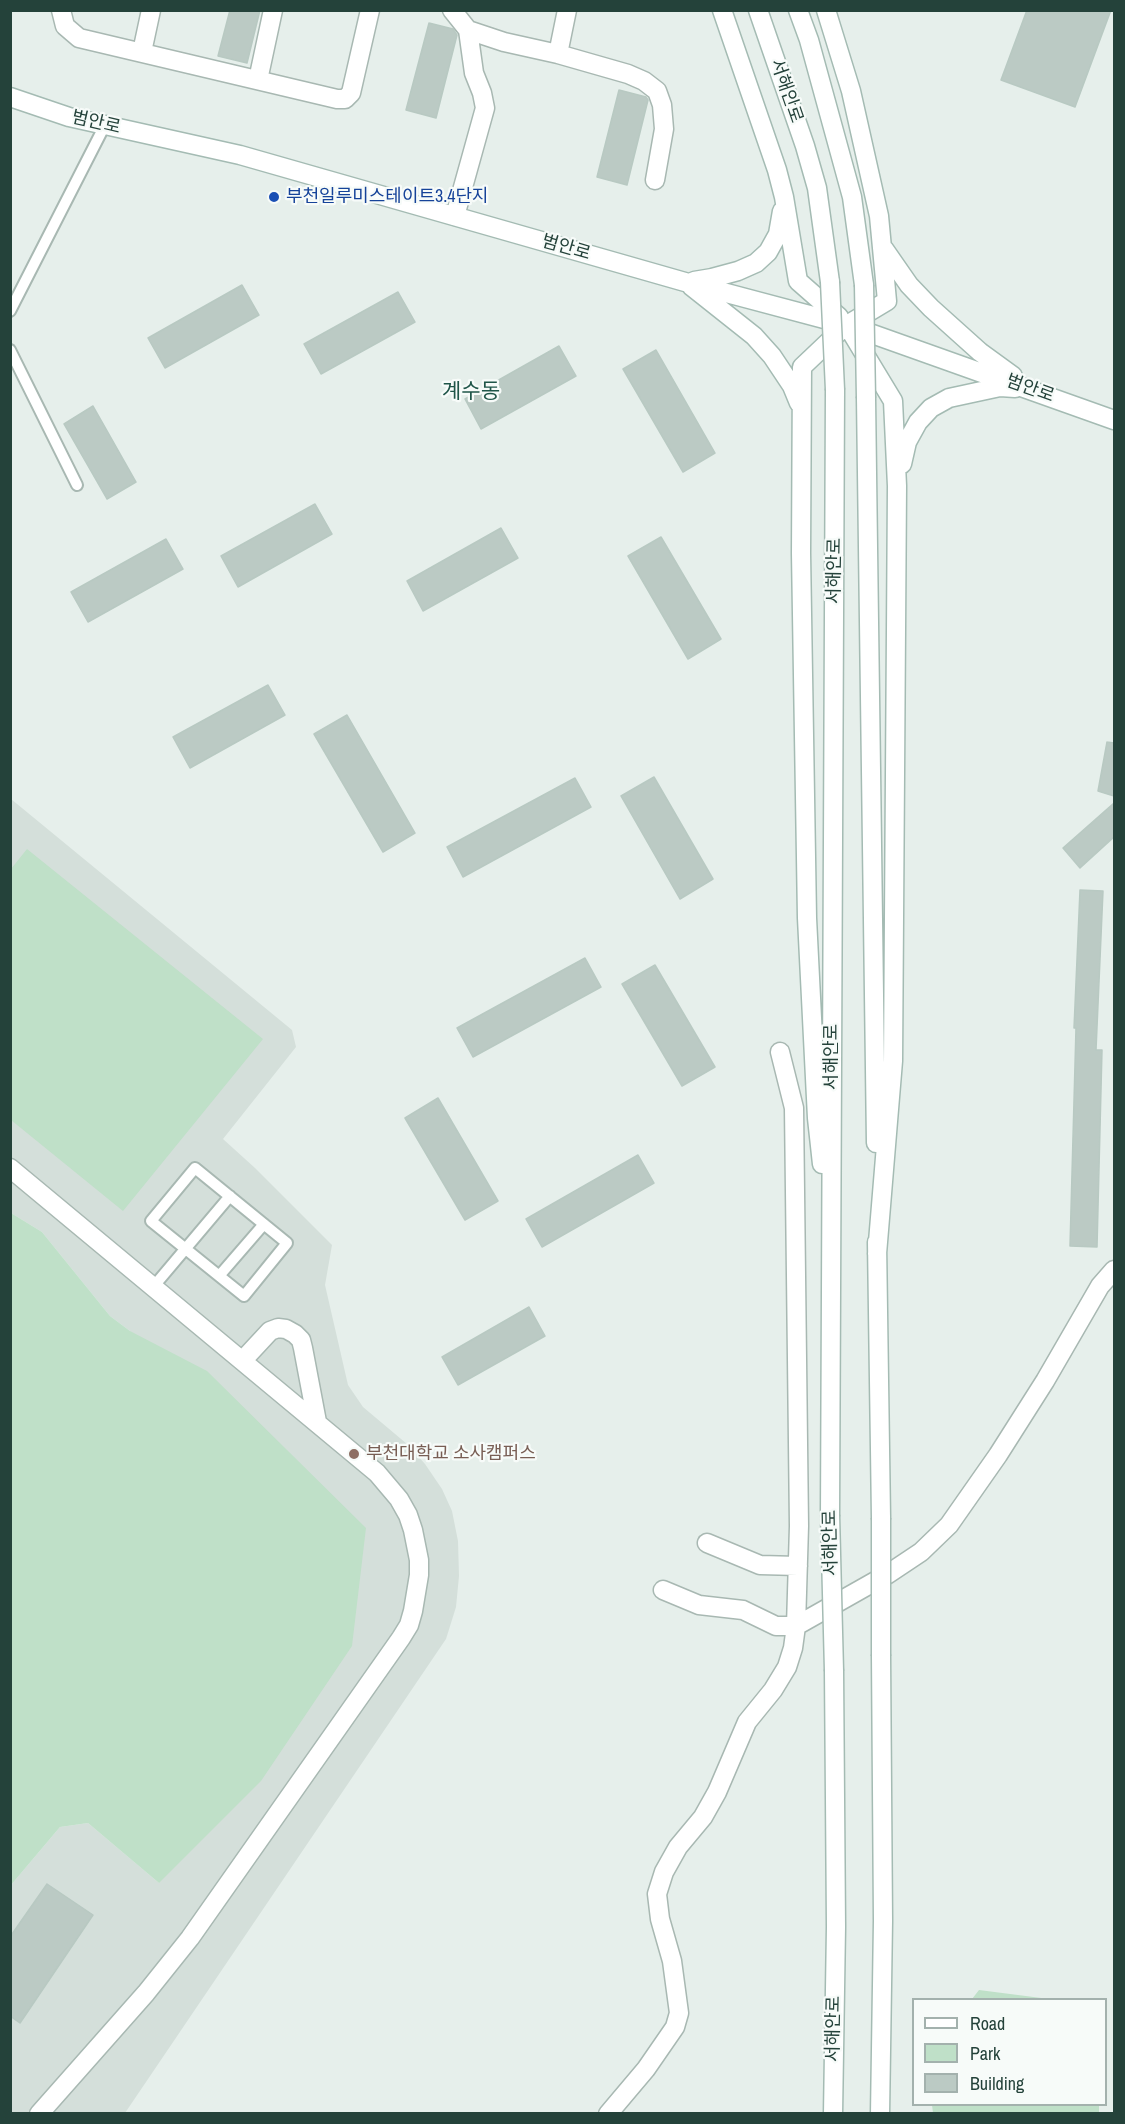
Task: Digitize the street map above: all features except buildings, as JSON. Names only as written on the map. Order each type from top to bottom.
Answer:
[{"type":"main road","points":[[61,10],[65,26],[79,38],[337,99],[345,99],[351,93],[356,80],[370,10]]},
{"type":"main road","points":[[142,52],[151,10]]},
{"type":"main road","points":[[258,80],[273,10]]},
{"type":"main road","points":[[452,10],[468,30],[474,73],[485,108],[455,216]]},
{"type":"main road","points":[[558,54],[567,10]]},
{"type":"main road","points":[[722,10],[784,197],[798,280],[847,325],[893,401],[897,486],[893,1061],[877,1254]]},
{"type":"main road","name":"서해안로","points":[[758,10],[805,146],[817,188],[830,282],[835,390],[830,1515],[836,1927],[833,2114]]},
{"type":"main road","name":"서해안로","points":[[798,10],[809,40],[852,198],[864,285],[881,1518],[883,1921],[880,2114]]},
{"type":"main road","points":[[826,10],[851,90],[879,216],[884,249],[887,301],[847,325],[802,367],[801,553],[807,918],[817,1118],[831,1255]]},
{"type":"main road","points":[[468,30],[504,42],[558,54],[628,74],[644,81],[657,91],[662,105],[664,129],[655,180]]},
{"type":"main road","name":"범안로","points":[[10,97],[69,117],[240,155],[685,282],[847,325],[1114,420]]},
{"type":"main road","points":[[685,282],[738,271],[756,262],[768,252],[778,234],[784,197]]},
{"type":"main road","points":[[884,249],[909,285],[931,308],[981,352],[1029,388]]},
{"type":"main road","points":[[685,282],[754,336],[772,356],[792,386],[802,413]]},
{"type":"main road","points":[[897,486],[907,442],[918,422],[931,408],[949,398],[974,392],[1000,387],[1029,388]]},
{"type":"main road","points":[[608,2114],[646,2069],[675,2027],[680,2013],[672,1961],[660,1919],[657,1894],[664,1872],[678,1847],[703,1816],[717,1792],[747,1722],[773,1690],[787,1667],[793,1648],[798,1566],[794,1108],[780,1052]]},
{"type":"main road","points":[[10,1167],[377,1473],[399,1499],[408,1515],[419,1560],[417,1592],[409,1625],[190,1938],[146,1993],[39,2114]]},
{"type":"main road","points":[[663,1590],[699,1605],[742,1610],[776,1626],[796,1626],[888,1574],[921,1552],[949,1525],[1045,1382],[1100,1286],[1114,1270]]},
{"type":"main road","points":[[243,1360],[270,1331],[278,1328],[295,1334],[301,1340],[317,1422]]},
{"type":"main road","points":[[707,1543],[760,1565],[798,1566]]},
{"type":"lane","points":[[10,311],[105,125]]},
{"type":"lane","points":[[10,350],[77,485]]},
{"type":"lane","points":[[195,1168],[264,1224],[287,1244],[244,1296],[151,1221],[195,1168]]},
{"type":"lane","points":[[154,1286],[230,1197]]},
{"type":"lane","points":[[219,1276],[264,1224]]},
{"type":"shaded area","name":"부천대학교 소사캠퍼스","points":[[11,799],[292,1030],[296,1047],[223,1139],[332,1245],[325,1285],[348,1385],[363,1407],[407,1444],[425,1464],[442,1489],[452,1511],[458,1541],[459,1576],[456,1607],[446,1639],[125,2113],[11,2113],[11,1885],[60,1827],[88,1823],[159,1883],[130,1331],[110,1316],[42,1232],[11,1213]]},
{"type":"green space","points":[[27,849],[263,1039],[123,1211],[11,1120],[11,869]]},
{"type":"green space","points":[[11,1213],[42,1232],[110,1316],[130,1331],[207,1371],[366,1528],[352,1646],[261,1781],[159,1883],[88,1823],[60,1827],[11,1885]]},
{"type":"green space","points":[[979,1990],[1041,1998],[973,1998]]},
{"type":"green space","points":[[932,2106],[1099,2106],[1099,2113],[933,2113]]},
{"type":"place","name":"부천일루미스테이트3.4단지","points":[[274,197]]},
{"type":"place","name":"부천대학교 소사캠퍼스","points":[[354,1454]]},
{"type":"district","name":"계수동","points":[[471,392]]}]
